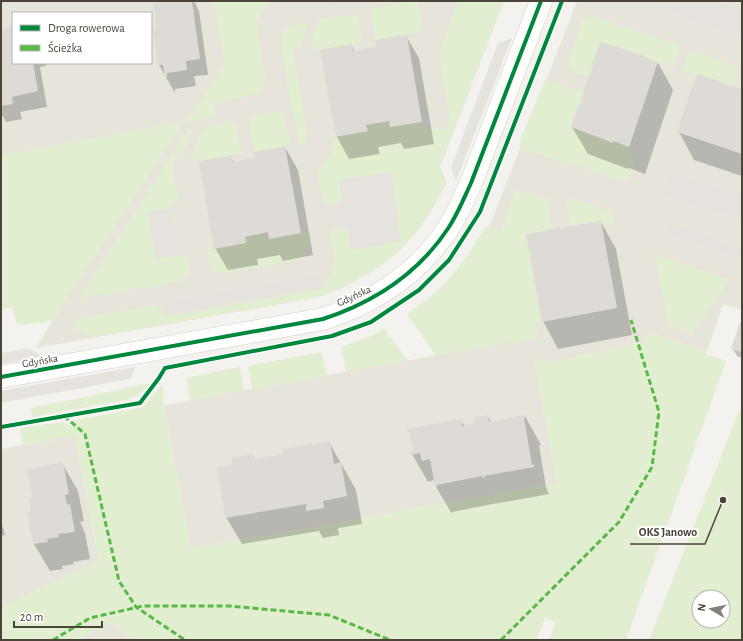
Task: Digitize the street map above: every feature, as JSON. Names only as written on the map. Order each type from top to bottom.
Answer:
[{"type":"street","name":"Gdyńska","points":[[1,377],[323,319],[360,305],[387,290],[404,277],[425,256],[449,227],[458,211],[471,183],[541,1]]},
{"type":"shaded area","points":[[1,1],[504,1],[415,232],[343,288],[319,297],[36,348],[66,299],[1,309]]},
{"type":"shaded area","points":[[314,1],[362,1],[315,10]]},
{"type":"shaded area","points":[[577,1],[742,1],[742,310],[723,304],[707,351],[649,332],[645,341],[548,363],[534,359],[557,483],[191,549],[164,405],[498,344],[451,326]]},
{"type":"shaded area","points":[[640,1],[715,1],[742,10],[742,36]]},
{"type":"shaded area","points":[[512,38],[456,181],[451,168],[498,43]]},
{"type":"shaded area","points":[[391,172],[401,241],[352,250],[348,232],[339,227],[336,204],[342,200],[339,180]]},
{"type":"shaded area","points":[[670,173],[742,195],[742,219],[663,195]]},
{"type":"shaded area","points":[[170,208],[178,254],[156,258],[148,212]]},
{"type":"shaded area","points":[[665,221],[742,249],[742,254],[738,258],[669,234]]},
{"type":"shaded area","points":[[321,275],[315,287],[170,313],[160,304]]},
{"type":"shaded area","points":[[29,348],[42,357],[1,364],[1,353]]},
{"type":"shaded area","points":[[135,367],[130,379],[1,403],[1,391]]},
{"type":"shaded area","points":[[75,436],[110,621],[133,640],[1,640],[1,449]]},
{"type":"green space","points":[[214,1],[269,1],[256,23],[265,76],[264,84],[260,91],[251,95],[214,103],[216,116],[186,122],[224,64]]},
{"type":"green space","points":[[409,1],[418,1],[424,27],[415,33],[375,40],[371,16],[373,9]]},
{"type":"green space","points":[[458,1],[504,1],[440,167],[447,182],[436,204],[423,223],[396,254],[362,278],[319,297],[91,338],[87,334],[78,330],[74,331],[77,320],[81,318],[154,305],[169,316],[320,290],[327,282],[333,264],[330,234],[332,231],[339,228],[348,232],[342,200],[334,205],[325,202],[320,189],[319,172],[331,152],[336,137],[367,131],[366,125],[389,121],[390,127],[422,122],[423,127],[445,131],[449,123],[449,114],[439,57],[440,49]]},
{"type":"green space","points":[[352,14],[359,18],[362,43],[320,50],[311,48],[316,25],[321,19]]},
{"type":"green space","points":[[590,15],[679,45],[680,49],[673,68],[642,55],[600,42],[589,78],[572,72],[567,66],[582,20]]},
{"type":"green space","points":[[304,22],[307,24],[302,46],[295,45],[294,55],[308,135],[305,143],[300,145],[288,87],[282,40],[284,30],[289,26]]},
{"type":"green space","points":[[691,51],[735,65],[738,68],[733,87],[698,74],[697,76],[682,71],[688,52]]},
{"type":"green space","points":[[545,80],[584,92],[571,127],[613,143],[613,141],[629,147],[627,153],[632,154],[631,157],[635,164],[629,178],[622,180],[521,149],[521,138]]},
{"type":"green space","points":[[282,112],[284,113],[291,146],[254,152],[249,122],[251,117]]},
{"type":"green space","points":[[232,121],[237,125],[241,154],[199,161],[190,158],[198,138],[205,127]]},
{"type":"green space","points":[[184,122],[52,321],[21,325],[16,324],[13,307],[1,309],[1,155]]},
{"type":"green space","points":[[190,129],[193,131],[182,155],[178,153],[173,165],[177,188],[177,200],[175,205],[165,210],[148,212],[156,259],[178,254],[183,255],[189,261],[190,271],[182,280],[178,282],[78,299],[185,134]]},
{"type":"green space","points":[[517,190],[548,199],[552,230],[526,235],[542,322],[536,324],[539,338],[436,356],[407,314],[432,296],[453,275],[476,243],[486,226],[501,231],[514,192]]},
{"type":"green space","points":[[565,197],[612,211],[615,217],[614,222],[610,226],[603,228],[601,221],[570,226]]},
{"type":"green space","points":[[268,232],[269,239],[309,232],[309,251],[300,260],[220,274],[216,273],[211,268],[207,250],[246,243],[245,237]]},
{"type":"green space","points":[[654,254],[730,279],[692,334],[669,326]]},
{"type":"green space","points":[[384,328],[408,361],[346,372],[341,347],[371,336]]},
{"type":"green space","points":[[649,332],[707,351],[705,354],[726,361],[626,640],[549,640],[556,622],[545,618],[536,640],[133,640],[110,621],[80,640],[1,640],[1,606],[99,561],[75,436],[23,445],[20,428],[63,422],[74,428],[73,421],[143,407],[163,384],[164,405],[191,549],[557,483],[534,359],[548,363],[645,341]]},
{"type":"green space","points":[[322,352],[327,376],[252,389],[248,366]]},
{"type":"green space","points":[[240,367],[244,391],[190,400],[186,378]]},
{"type":"green space","points":[[151,383],[138,395],[126,400],[32,417],[31,408]]},
{"type":"green space","points":[[742,403],[742,640],[649,640]]},
{"type":"building","points":[[153,1],[192,1],[200,59],[186,61],[187,70],[167,73],[167,77],[165,77],[163,65],[158,65],[153,31],[157,30]]},
{"type":"building","points":[[12,26],[12,64],[33,64],[38,91],[12,97],[13,104],[1,106],[1,29]]},
{"type":"building","points":[[407,35],[422,122],[390,127],[389,121],[366,125],[368,131],[336,137],[320,50],[352,44],[353,51],[376,47],[375,40]]},
{"type":"building","points":[[600,42],[642,55],[658,62],[629,147],[613,141],[613,143],[571,127],[578,105],[580,105]]},
{"type":"building","points":[[698,74],[742,89],[742,154],[677,132],[691,89]]},
{"type":"building","points":[[285,146],[301,233],[269,239],[268,232],[245,237],[246,243],[214,249],[199,161],[231,156],[232,162],[255,158],[254,152]]},
{"type":"building","points":[[601,221],[617,308],[542,322],[526,234]]},
{"type":"building","points":[[740,322],[742,323],[742,352],[731,349]]},
{"type":"building","points":[[488,415],[489,422],[525,415],[526,417],[524,418],[532,465],[534,464],[534,467],[484,476],[485,478],[482,476],[437,485],[437,487],[435,487],[430,459],[422,461],[420,453],[411,455],[411,452],[413,452],[409,431],[407,432],[407,429],[462,419],[462,426],[474,424],[473,417]]},
{"type":"building","points":[[330,441],[334,464],[341,462],[347,496],[323,501],[324,508],[306,511],[306,504],[225,518],[217,467],[233,465],[232,457],[253,454],[254,459],[282,454],[282,449]]},
{"type":"building","points":[[63,462],[69,494],[65,495],[67,505],[70,504],[75,532],[58,534],[59,537],[47,539],[48,542],[33,544],[27,512],[31,511],[29,498],[32,498],[27,469]]},
{"type":"marked path","points":[[501,640],[619,522],[652,467],[659,412],[631,320]]},
{"type":"marked path","points":[[64,416],[85,434],[119,581],[136,607],[185,640]]},
{"type":"marked path","points":[[53,640],[90,618],[143,606],[229,606],[329,615],[390,640]]},
{"type":"cycle path","points":[[1,377],[323,319],[360,304],[378,295],[394,284],[410,272],[424,258],[449,227],[455,216],[471,183],[541,1]]},
{"type":"cycle path","points":[[1,427],[140,403],[165,368],[332,336],[371,322],[419,290],[449,260],[480,212],[562,1]]},
{"type":"place","name":"OKS Janowo","points":[[723,500]]}]
